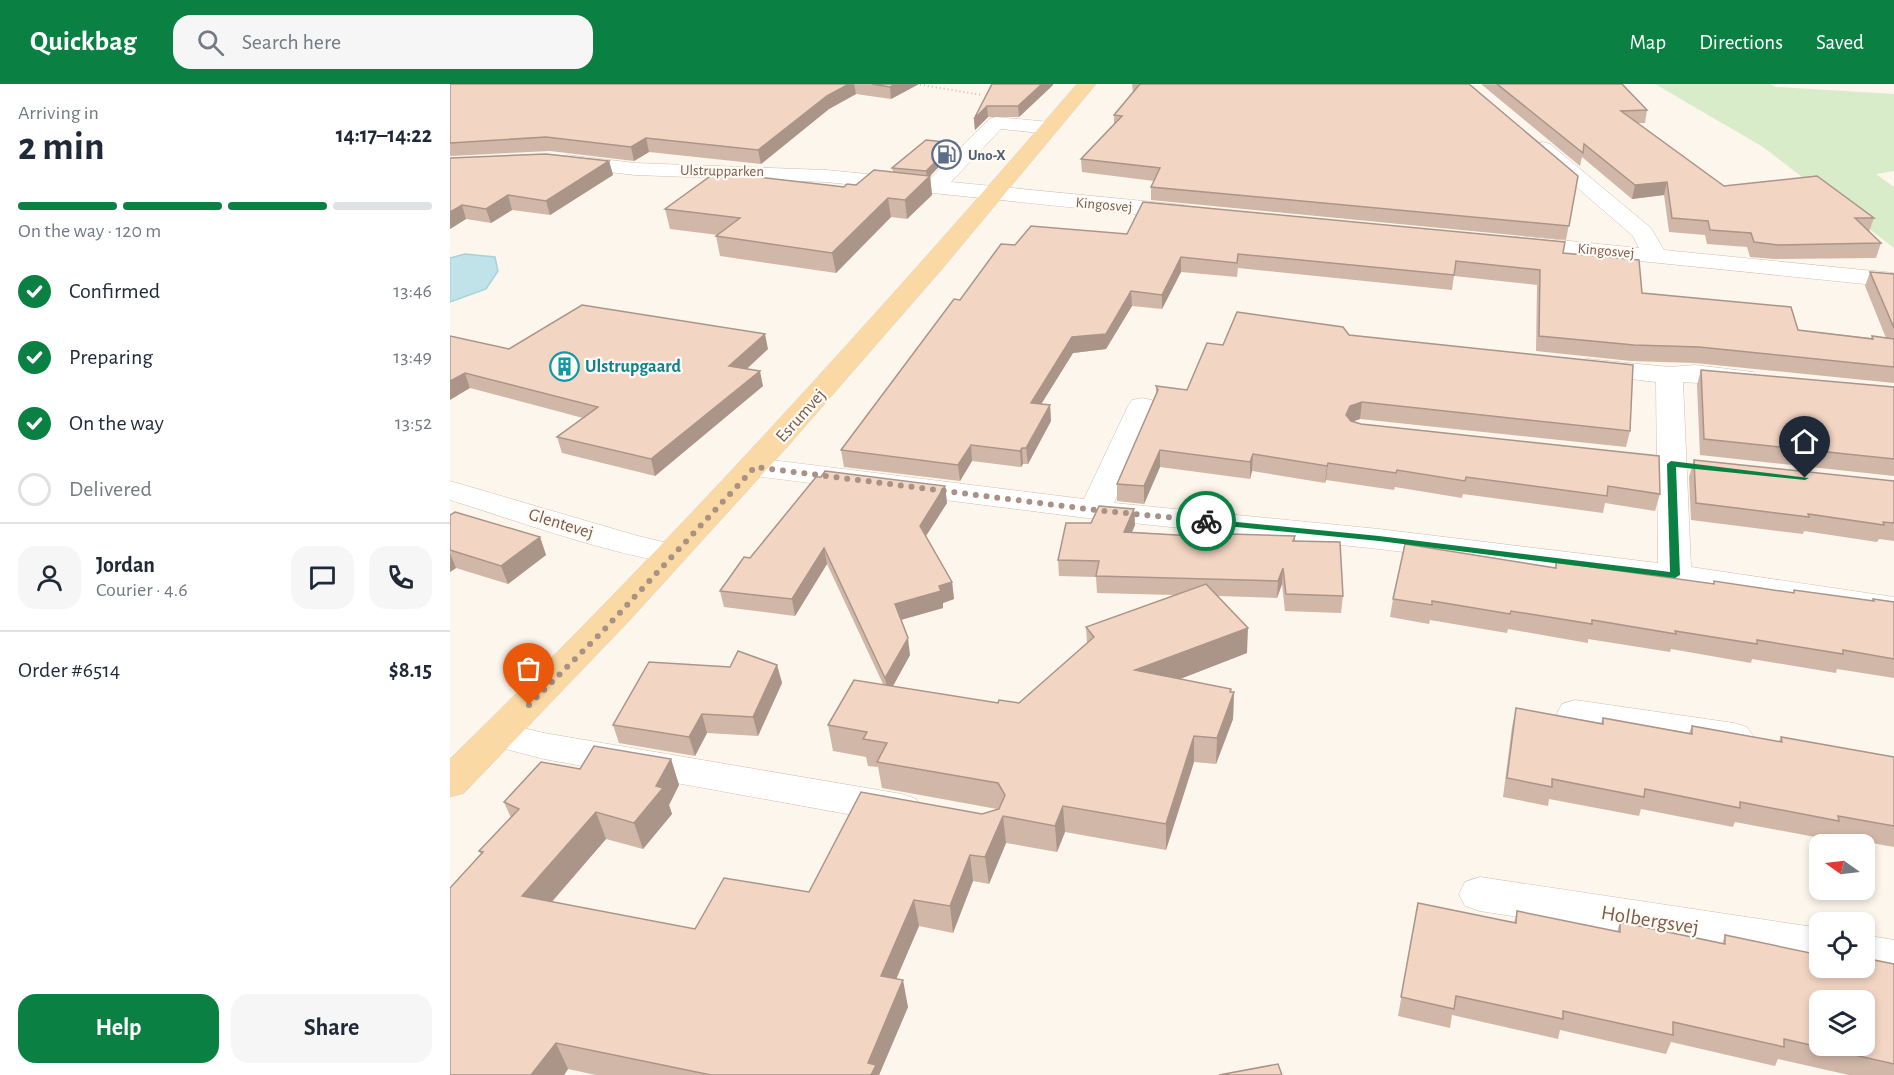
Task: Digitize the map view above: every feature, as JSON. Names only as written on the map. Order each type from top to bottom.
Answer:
[{"type":"main road","name":"Esrumvej","points":[[450,783],[602,632],[755,467],[1087,84]]},
{"type":"street","points":[[934,187],[996,123],[1050,128]]},
{"type":"street","points":[[1528,136],[1643,232],[1655,256]]},
{"type":"street","name":"Ulstrupparken","points":[[550,159],[635,169],[791,174],[994,194]]},
{"type":"street","name":"Kingosvej","points":[[994,194],[1202,214]]},
{"type":"street","name":"Kingosvej","points":[[1500,241],[1894,280]]},
{"type":"street","points":[[1565,364],[1669,375],[1695,373],[1765,380]]},
{"type":"street","points":[[1669,375],[1675,575]]},
{"type":"street","points":[[1095,510],[1142,406]]},
{"type":"street","points":[[755,467],[1095,510],[1379,538],[1675,575],[1894,608]]},
{"type":"street","name":"Glentevej","points":[[450,490],[630,544],[673,554]]},
{"type":"street","points":[[1575,713],[1764,740]]},
{"type":"street","points":[[499,735],[544,746],[940,815]]},
{"type":"street","name":"Holbergsvej","points":[[1480,894],[1809,944]]},
{"type":"street","points":[[1875,955],[1894,958]]},
{"type":"green space","points":[[1655,84],[1770,84],[1776,87],[1894,94],[1894,171],[1876,174],[1894,187],[1894,248],[1763,147]]},
{"type":"water","points":[[465,254],[495,257],[498,271],[486,289],[450,302],[450,258]]},
{"type":"building","points":[[450,84],[849,84],[827,96],[758,150],[646,138],[631,147],[546,137],[450,143]]},
{"type":"building","points":[[872,84],[895,84],[890,87]]},
{"type":"building","points":[[992,84],[1042,84],[1018,106],[987,106],[974,119]]},
{"type":"building","points":[[1140,84],[1469,84],[1578,176],[1569,226],[1151,187],[1160,168],[1081,159],[1122,116],[1114,115]]},
{"type":"building","points":[[1497,84],[1622,84],[1647,110],[1621,111],[1724,186],[1817,176],[1874,218],[1855,218],[1881,243],[1778,245],[1754,242],[1751,233],[1710,230],[1708,221],[1672,218],[1667,182],[1635,185],[1584,144],[1583,153]]},
{"type":"building","points":[[926,140],[955,143],[926,171],[892,168]]},
{"type":"building","points":[[546,154],[609,161],[546,201],[508,195],[486,209],[462,205],[450,212],[450,158]]},
{"type":"building","points":[[874,170],[930,176],[905,200],[888,198],[832,253],[716,236],[740,218],[665,209],[716,172],[844,187],[847,184],[856,185]]},
{"type":"building","points":[[1143,202],[1565,242],[1563,253],[1639,260],[1642,293],[1791,307],[1798,330],[1873,339],[1872,336],[1894,339],[1894,367],[1699,347],[1634,345],[1539,336],[1540,270],[1456,261],[1454,275],[1238,254],[1237,263],[1181,257],[1162,295],[1131,291],[1106,334],[1072,337],[1031,403],[1050,405],[1026,448],[1020,451],[971,445],[958,465],[841,450],[954,299],[960,300],[1001,244],[1015,245],[1031,226],[1127,234]]},
{"type":"building","points":[[1870,272],[1894,274],[1894,328]]},
{"type":"building","points":[[582,305],[765,334],[729,366],[760,371],[651,459],[557,437],[598,407],[465,373],[450,381],[450,336],[509,349]]},
{"type":"building","points":[[1237,312],[1343,327],[1349,335],[1633,365],[1630,431],[1362,402],[1350,406],[1346,415],[1351,421],[1361,424],[1659,456],[1660,494],[1608,486],[1607,496],[1466,477],[1465,481],[1397,470],[1396,473],[1328,463],[1327,466],[1253,454],[1250,462],[1160,450],[1144,486],[1117,484],[1158,390],[1156,386],[1187,390],[1207,343],[1223,345]]},
{"type":"building","points":[[1701,370],[1894,387],[1894,459],[1704,439]]},
{"type":"building","points":[[1694,460],[1894,481],[1894,523],[1883,522],[1884,525],[1808,514],[1809,517],[1696,503]]},
{"type":"building","points":[[825,471],[945,486],[920,526],[952,582],[939,586],[941,591],[895,604],[908,638],[885,678],[824,548],[792,599],[720,591],[744,557],[750,558],[816,477],[821,477]]},
{"type":"building","points":[[1099,506],[1134,509],[1124,532],[1230,538],[1230,534],[1295,536],[1293,541],[1340,542],[1343,596],[1286,594],[1283,568],[1278,581],[1096,576],[1099,561],[1058,560],[1066,523],[1091,523]]},
{"type":"building","points":[[455,512],[540,537],[501,566],[450,550],[450,515]]},
{"type":"building","points":[[1405,544],[1556,568],[1556,562],[1714,584],[1714,581],[1794,593],[1794,590],[1894,602],[1894,659],[1843,650],[1843,654],[1757,640],[1757,644],[1592,620],[1592,624],[1432,601],[1432,605],[1393,599]]},
{"type":"building","points":[[1206,584],[1248,628],[1135,670],[1231,689],[1230,692],[1234,692],[1217,738],[1194,736],[1166,824],[1063,806],[1055,826],[1003,816],[985,857],[970,855],[950,906],[914,900],[881,976],[903,980],[868,1063],[876,1065],[871,1075],[711,1075],[556,1043],[531,1075],[450,1075],[450,888],[483,852],[479,851],[519,809],[504,802],[541,762],[580,769],[594,746],[671,759],[656,786],[663,788],[634,823],[596,812],[522,896],[695,929],[724,878],[809,892],[861,792],[982,814],[999,809],[1005,795],[998,783],[877,762],[887,743],[863,739],[867,732],[828,725],[854,680],[998,703],[999,700],[1019,703],[1094,637],[1086,627]]},
{"type":"building","points":[[738,651],[777,665],[753,717],[702,714],[689,737],[613,725],[649,662],[730,667]]},
{"type":"building","points":[[1516,708],[1603,724],[1603,718],[1692,734],[1692,726],[1782,742],[1781,737],[1894,757],[1894,826],[1838,816],[1839,821],[1740,802],[1740,808],[1645,789],[1644,797],[1552,779],[1552,787],[1507,778]]},
{"type":"building","points":[[1418,903],[1516,923],[1517,911],[1620,932],[1620,922],[1725,944],[1725,935],[1809,953],[1809,978],[1875,978],[1875,960],[1894,964],[1894,1064],[1859,1056],[1875,1056],[1875,990],[1809,990],[1809,1045],[1784,1039],[1784,1047],[1673,1022],[1673,1035],[1563,1011],[1563,1019],[1456,996],[1454,1009],[1401,997]]},
{"type":"building","points":[[1278,1064],[1282,1075],[1219,1075]]},
{"type":"way so far","points":[[529,705],[602,632],[755,467],[800,475],[1206,521]]},
{"type":"place","name":"Uno-X","points":[[947,155]]},
{"type":"place","name":"Ulstrupgaard","points":[[564,367]]},
{"type":"route","points":[[1206,521],[1379,538],[1675,575],[1671,464],[1805,478]]}]
